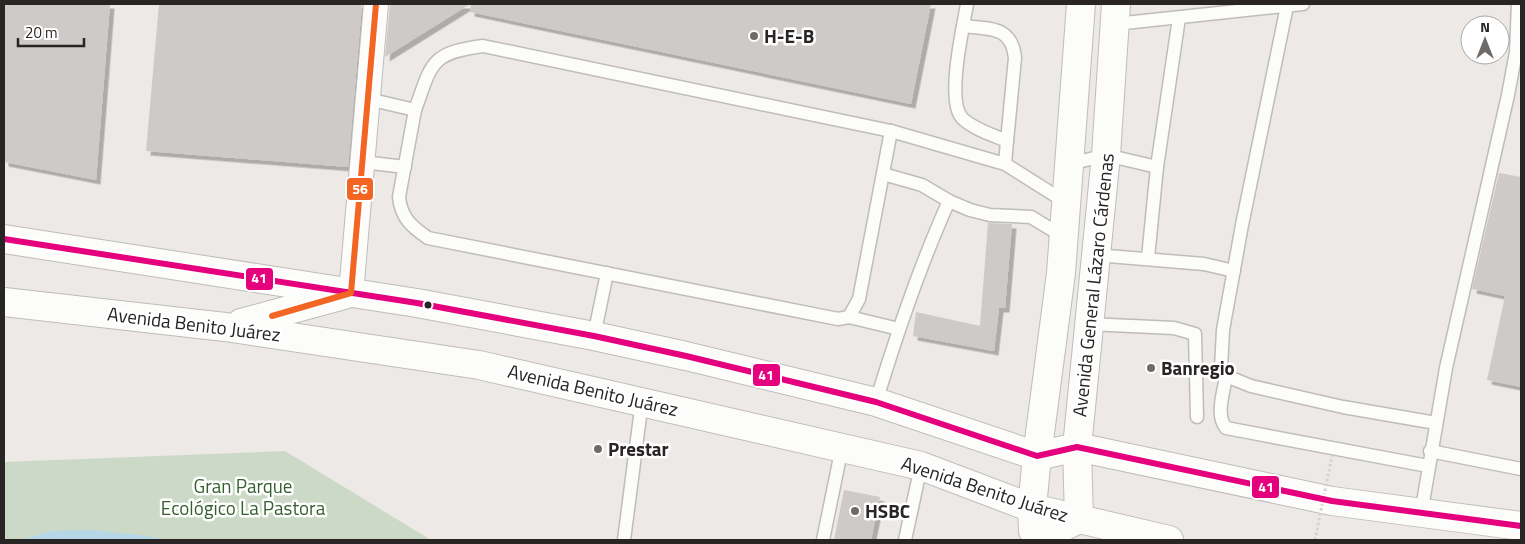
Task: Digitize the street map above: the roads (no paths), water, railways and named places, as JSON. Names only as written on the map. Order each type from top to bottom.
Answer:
[{"type":"main road","name":"Avenida General Lázaro Cárdenas","points":[[1081,4],[1064,236],[1032,508],[1035,540],[1079,519],[1077,447],[1106,155],[1116,14]]},
{"type":"main road","points":[[4,239],[351,293],[594,336],[876,402],[1037,456],[1077,447],[1332,501],[1521,526]]},
{"type":"main road","points":[[225,327],[351,293]]},
{"type":"main road","name":"Avenida Benito Juárez","points":[[4,302],[225,327],[479,364],[921,466],[1032,508],[1079,519],[1135,537],[1169,540]]},
{"type":"street","points":[[351,293],[376,4]]},
{"type":"lane","points":[[967,4],[956,76],[957,109],[968,123],[1007,142]]},
{"type":"lane","points":[[1116,14],[1179,18],[1303,4]]},
{"type":"lane","points":[[1421,514],[1430,452],[1466,275],[1516,52],[1518,4]]},
{"type":"lane","points":[[1287,6],[1234,271],[1220,354],[1221,368],[1226,376],[1251,386],[1344,407],[1436,423]]},
{"type":"lane","points":[[1148,258],[1157,167],[1179,18]]},
{"type":"lane","points":[[963,26],[992,29],[1002,33],[1014,45],[1015,58],[1005,164]]},
{"type":"lane","points":[[899,329],[849,317],[838,319],[428,238],[411,226],[400,210],[399,197],[415,110],[430,68],[440,58],[454,50],[483,46],[891,131],[1005,164],[1067,203]]},
{"type":"lane","points":[[368,99],[415,110]]},
{"type":"lane","points":[[849,317],[860,299],[891,131]]},
{"type":"lane","points":[[1070,164],[1106,155],[1157,167]]},
{"type":"lane","points":[[363,162],[405,167]]},
{"type":"lane","points":[[883,174],[922,185],[949,201],[970,210],[990,215],[1031,217],[1064,236]]},
{"type":"lane","points":[[876,402],[926,250],[949,201]]},
{"type":"lane","points":[[1096,255],[1204,264],[1234,271]]},
{"type":"lane","points":[[594,336],[607,273]]},
{"type":"lane","points":[[1089,324],[1174,328],[1195,334],[1197,418]]},
{"type":"lane","points":[[1226,376],[1221,412],[1221,422],[1226,428],[1428,466]]},
{"type":"lane","points":[[624,540],[642,401]]},
{"type":"lane","points":[[823,540],[842,447]]},
{"type":"lane","points":[[1430,452],[1521,469]]},
{"type":"lane","points":[[905,540],[921,466]]},
{"type":"water","points":[[90,530],[167,540],[21,540],[50,531]]},
{"type":"place","name":"H-E-B","points":[[754,36]]},
{"type":"place","name":"Banregio","points":[[1151,368]]},
{"type":"place","name":"Prestar","points":[[598,449]]},
{"type":"place","name":"HSBC","points":[[855,511]]},
{"type":"park label","name":"Gran Parque Ecológico La Pastora","points":[[243,497]]}]
